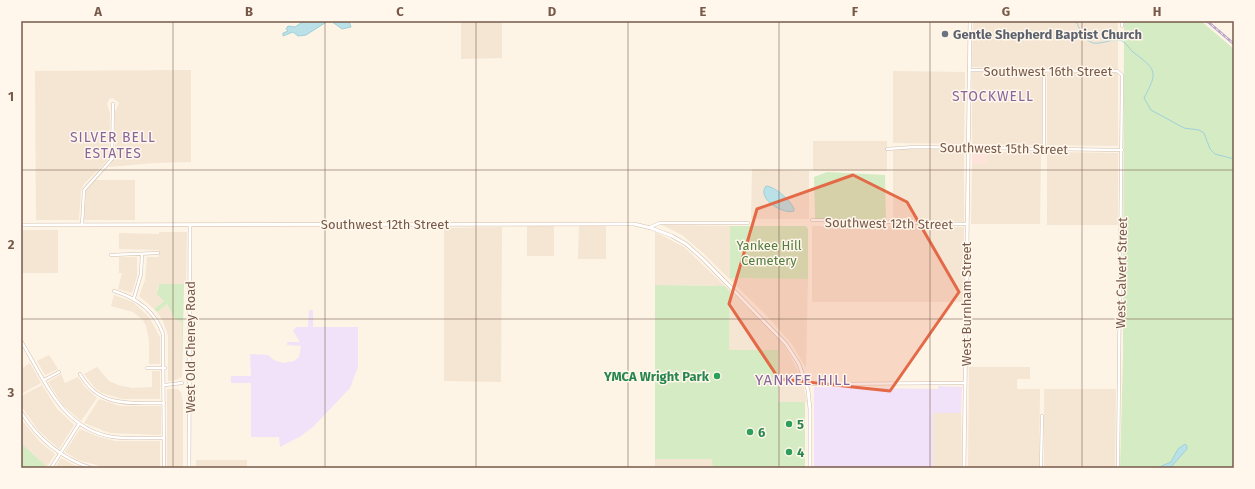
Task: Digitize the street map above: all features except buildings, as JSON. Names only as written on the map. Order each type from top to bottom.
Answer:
[{"type":"main road","name":"West Burnham Street","points":[[964,468],[966,224],[970,21]]},
{"type":"main road","name":"Southwest 12th Street","points":[[21,225],[566,223],[629,224],[650,227]]},
{"type":"main road","name":"West Old Cheney Road","points":[[189,468],[190,225]]},
{"type":"main road","points":[[650,227],[666,233],[686,244],[721,277],[786,344],[799,364],[807,384],[810,409],[810,468]]},
{"type":"street","points":[[1122,21],[1122,26]]},
{"type":"street","name":"Southwest 16th Street","points":[[969,70],[1117,71],[1122,73],[1123,78]]},
{"type":"street","points":[[1044,71],[1044,148]]},
{"type":"street","name":"West Calvert Street","points":[[1118,468],[1123,78]]},
{"type":"street","points":[[82,225],[84,190],[112,159],[113,104]]},
{"type":"street","name":"Southwest 15th Street","points":[[887,149],[914,147],[1122,150]]},
{"type":"street","name":"Southwest 12th Street","points":[[812,220],[966,224]]},
{"type":"street","name":"Southwest 12th Street","points":[[650,227],[660,223],[748,223]]},
{"type":"street","points":[[134,298],[141,274],[142,254]]},
{"type":"street","points":[[112,255],[158,254]]},
{"type":"street","points":[[114,291],[134,298],[150,312],[160,326],[165,343],[164,468]]},
{"type":"street","points":[[21,341],[61,408],[79,424],[97,433],[112,437],[164,438]]},
{"type":"street","points":[[147,368],[164,368]]},
{"type":"street","points":[[44,380],[59,372]]},
{"type":"street","points":[[80,374],[90,388],[109,400],[124,403],[164,403]]},
{"type":"street","points":[[164,385],[182,383]]},
{"type":"street","points":[[807,384],[965,383]]},
{"type":"street","points":[[21,412],[38,435],[60,454],[91,468]]},
{"type":"street","points":[[1041,468],[1042,416]]},
{"type":"street","points":[[51,468],[79,424]]},
{"type":"highlighted area","points":[[853,175],[907,202],[959,292],[890,391],[779,379],[729,304],[757,209]]},
{"type":"shaded area","points":[[461,21],[502,21],[502,58],[461,59]]},
{"type":"shaded area","name":"STOCKWELL","points":[[973,21],[1118,21],[1118,69],[972,67]]},
{"type":"shaded area","points":[[191,70],[191,162],[109,167],[115,157],[115,112],[119,103],[113,98],[109,99],[107,104],[110,113],[109,159],[84,184],[81,190],[79,220],[36,220],[35,71]]},
{"type":"shaded area","name":"STOCKWELL","points":[[893,71],[965,72],[964,144],[893,143]]},
{"type":"shaded area","name":"STOCKWELL","points":[[972,72],[1042,73],[1042,145],[972,144]]},
{"type":"shaded area","name":"STOCKWELL","points":[[1047,73],[1118,73],[1118,146],[1047,145]]},
{"type":"shaded area","points":[[813,141],[887,141],[887,171],[813,171]]},
{"type":"shaded area","points":[[893,149],[964,149],[964,222],[893,221]]},
{"type":"shaded area","points":[[972,151],[987,152],[987,164],[972,164]]},
{"type":"shaded area","points":[[987,152],[1041,152],[1040,224],[971,224],[972,164],[987,164]]},
{"type":"shaded area","points":[[1047,152],[1118,153],[1118,225],[1047,225]]},
{"type":"shaded area","points":[[752,169],[809,171],[809,219],[751,219]]},
{"type":"shaded area","name":"SILVER BELL ESTATES","points":[[95,180],[135,180],[135,220],[84,220],[86,191]]},
{"type":"shaded area","points":[[662,225],[730,226],[731,278],[808,279],[806,368],[791,343],[765,314],[702,252],[682,235]]},
{"type":"shaded area","points":[[527,226],[554,226],[554,256],[527,256]]},
{"type":"shaded area","points":[[579,226],[606,226],[606,259],[578,259]]},
{"type":"shaded area","points":[[812,226],[964,227],[963,302],[812,302]]},
{"type":"shaded area","points":[[502,227],[501,382],[444,381],[444,228]]},
{"type":"shaded area","points":[[21,230],[58,230],[58,273],[21,273]]},
{"type":"shaded area","points":[[159,232],[187,232],[186,284],[159,284],[157,290],[164,301],[154,309],[139,296],[145,280],[147,257],[159,257],[159,250],[119,249],[119,233],[159,234]]},
{"type":"shaded area","points":[[655,232],[684,247],[725,286],[655,285]]},
{"type":"shaded area","points":[[119,257],[137,257],[137,276],[132,293],[118,289],[122,273],[119,273]]},
{"type":"shaded area","points":[[730,291],[777,337],[787,350],[802,378],[807,402],[778,402],[729,350]]},
{"type":"shaded area","points":[[114,295],[133,302],[149,317],[160,337],[160,364],[149,364],[149,340],[143,320],[133,312],[111,306]]},
{"type":"shaded area","points":[[167,304],[175,319],[182,322],[182,377],[173,381],[168,381],[168,336],[163,321],[157,312]]},
{"type":"shaded area","points":[[309,310],[313,310],[313,327],[358,327],[358,367],[350,388],[314,426],[301,436],[280,447],[279,437],[251,437],[251,383],[231,383],[231,376],[251,376],[250,354],[268,355],[274,360],[283,363],[294,361],[299,357],[301,346],[287,345],[287,342],[300,342],[293,331],[296,327],[308,327]]},
{"type":"shaded area","points":[[49,355],[58,369],[45,375],[37,361]]},
{"type":"shaded area","points":[[30,363],[41,383],[21,394],[21,369]]},
{"type":"shaded area","points":[[97,367],[109,381],[118,385],[132,388],[152,387],[152,371],[160,371],[160,399],[122,399],[102,393],[95,388],[84,374]]},
{"type":"shaded area","points":[[969,367],[1030,367],[1030,379],[1017,379],[1017,389],[1040,389],[1039,468],[968,468]]},
{"type":"shaded area","points":[[61,374],[65,383],[78,377],[84,386],[97,398],[81,421],[63,405],[48,382]]},
{"type":"shaded area","points":[[42,385],[57,409],[74,425],[59,449],[38,430],[21,406],[21,396]]},
{"type":"shaded area","points":[[938,386],[962,387],[961,413],[933,413],[933,467],[962,468],[814,468],[814,387],[938,389]]},
{"type":"shaded area","points":[[167,389],[178,389],[181,392],[183,403],[183,468],[167,468]]},
{"type":"shaded area","points":[[1044,389],[1116,389],[1115,468],[1044,468]]},
{"type":"shaded area","points":[[99,399],[120,406],[161,406],[161,435],[110,433],[84,423]]},
{"type":"shaded area","points":[[933,413],[961,413],[962,467],[933,468]]},
{"type":"shaded area","points":[[21,419],[40,442],[55,454],[47,467],[21,443]]},
{"type":"shaded area","points":[[80,429],[99,437],[115,441],[160,441],[160,468],[107,468],[78,460],[65,452]]},
{"type":"shaded area","points":[[61,458],[72,464],[81,468],[55,468]]},
{"type":"shaded area","points":[[655,459],[713,459],[713,468],[655,468]]},
{"type":"shaded area","points":[[196,460],[247,460],[247,468],[196,468]]},
{"type":"green space","points":[[1124,21],[1201,21],[1234,49],[1234,468],[1120,468],[1123,357]]},
{"type":"green space","points":[[827,172],[885,175],[886,220],[815,219],[814,177]]},
{"type":"green space","name":"Yankee Hill Cemetery","points":[[730,226],[806,226],[808,229],[808,279],[730,278]]},
{"type":"green space","points":[[159,284],[184,284],[182,377],[182,322],[175,319],[167,304],[157,312],[154,309],[164,301],[157,294]]},
{"type":"green space","name":"YMCA Wright Park","points":[[655,285],[725,286],[730,291],[729,350],[778,350],[778,402],[805,402],[805,468],[713,468],[712,459],[655,459]]},
{"type":"green space","points":[[21,443],[47,467],[21,468]]},
{"type":"water","points":[[304,21],[328,21],[306,35],[298,36],[293,32],[283,36],[283,33],[288,31],[286,29],[288,26],[295,27]]},
{"type":"water","points":[[331,21],[349,21],[351,27],[342,29]]},
{"type":"water","points":[[766,186],[774,189],[784,196],[791,204],[794,211],[784,211],[772,205],[765,196],[764,191]]},
{"type":"water","points":[[1185,444],[1187,449],[1171,467],[1157,468],[1171,462],[1178,449]]},
{"type":"waterway","points":[[1076,21],[1079,29],[1090,42],[1098,43],[1119,40],[1125,43],[1147,63],[1153,72],[1153,77],[1144,98],[1151,110],[1184,128],[1199,130],[1204,133],[1210,149],[1215,154],[1234,159]]},
{"type":"railway","points":[[1207,21],[1234,44]]},
{"type":"place","name":"Gentle Shepherd Baptist Church","points":[[945,34]]},
{"type":"place","name":"YMCA Wright Park","points":[[717,376]]},
{"type":"place","name":"5","points":[[789,424]]},
{"type":"place","name":"6","points":[[750,432]]},
{"type":"place","name":"4","points":[[789,452]]},
{"type":"district","name":"STOCKWELL","points":[[993,96]]},
{"type":"district","name":"SILVER BELL ESTATES","points":[[113,146]]},
{"type":"district","name":"YANKEE HILL","points":[[803,380]]}]
